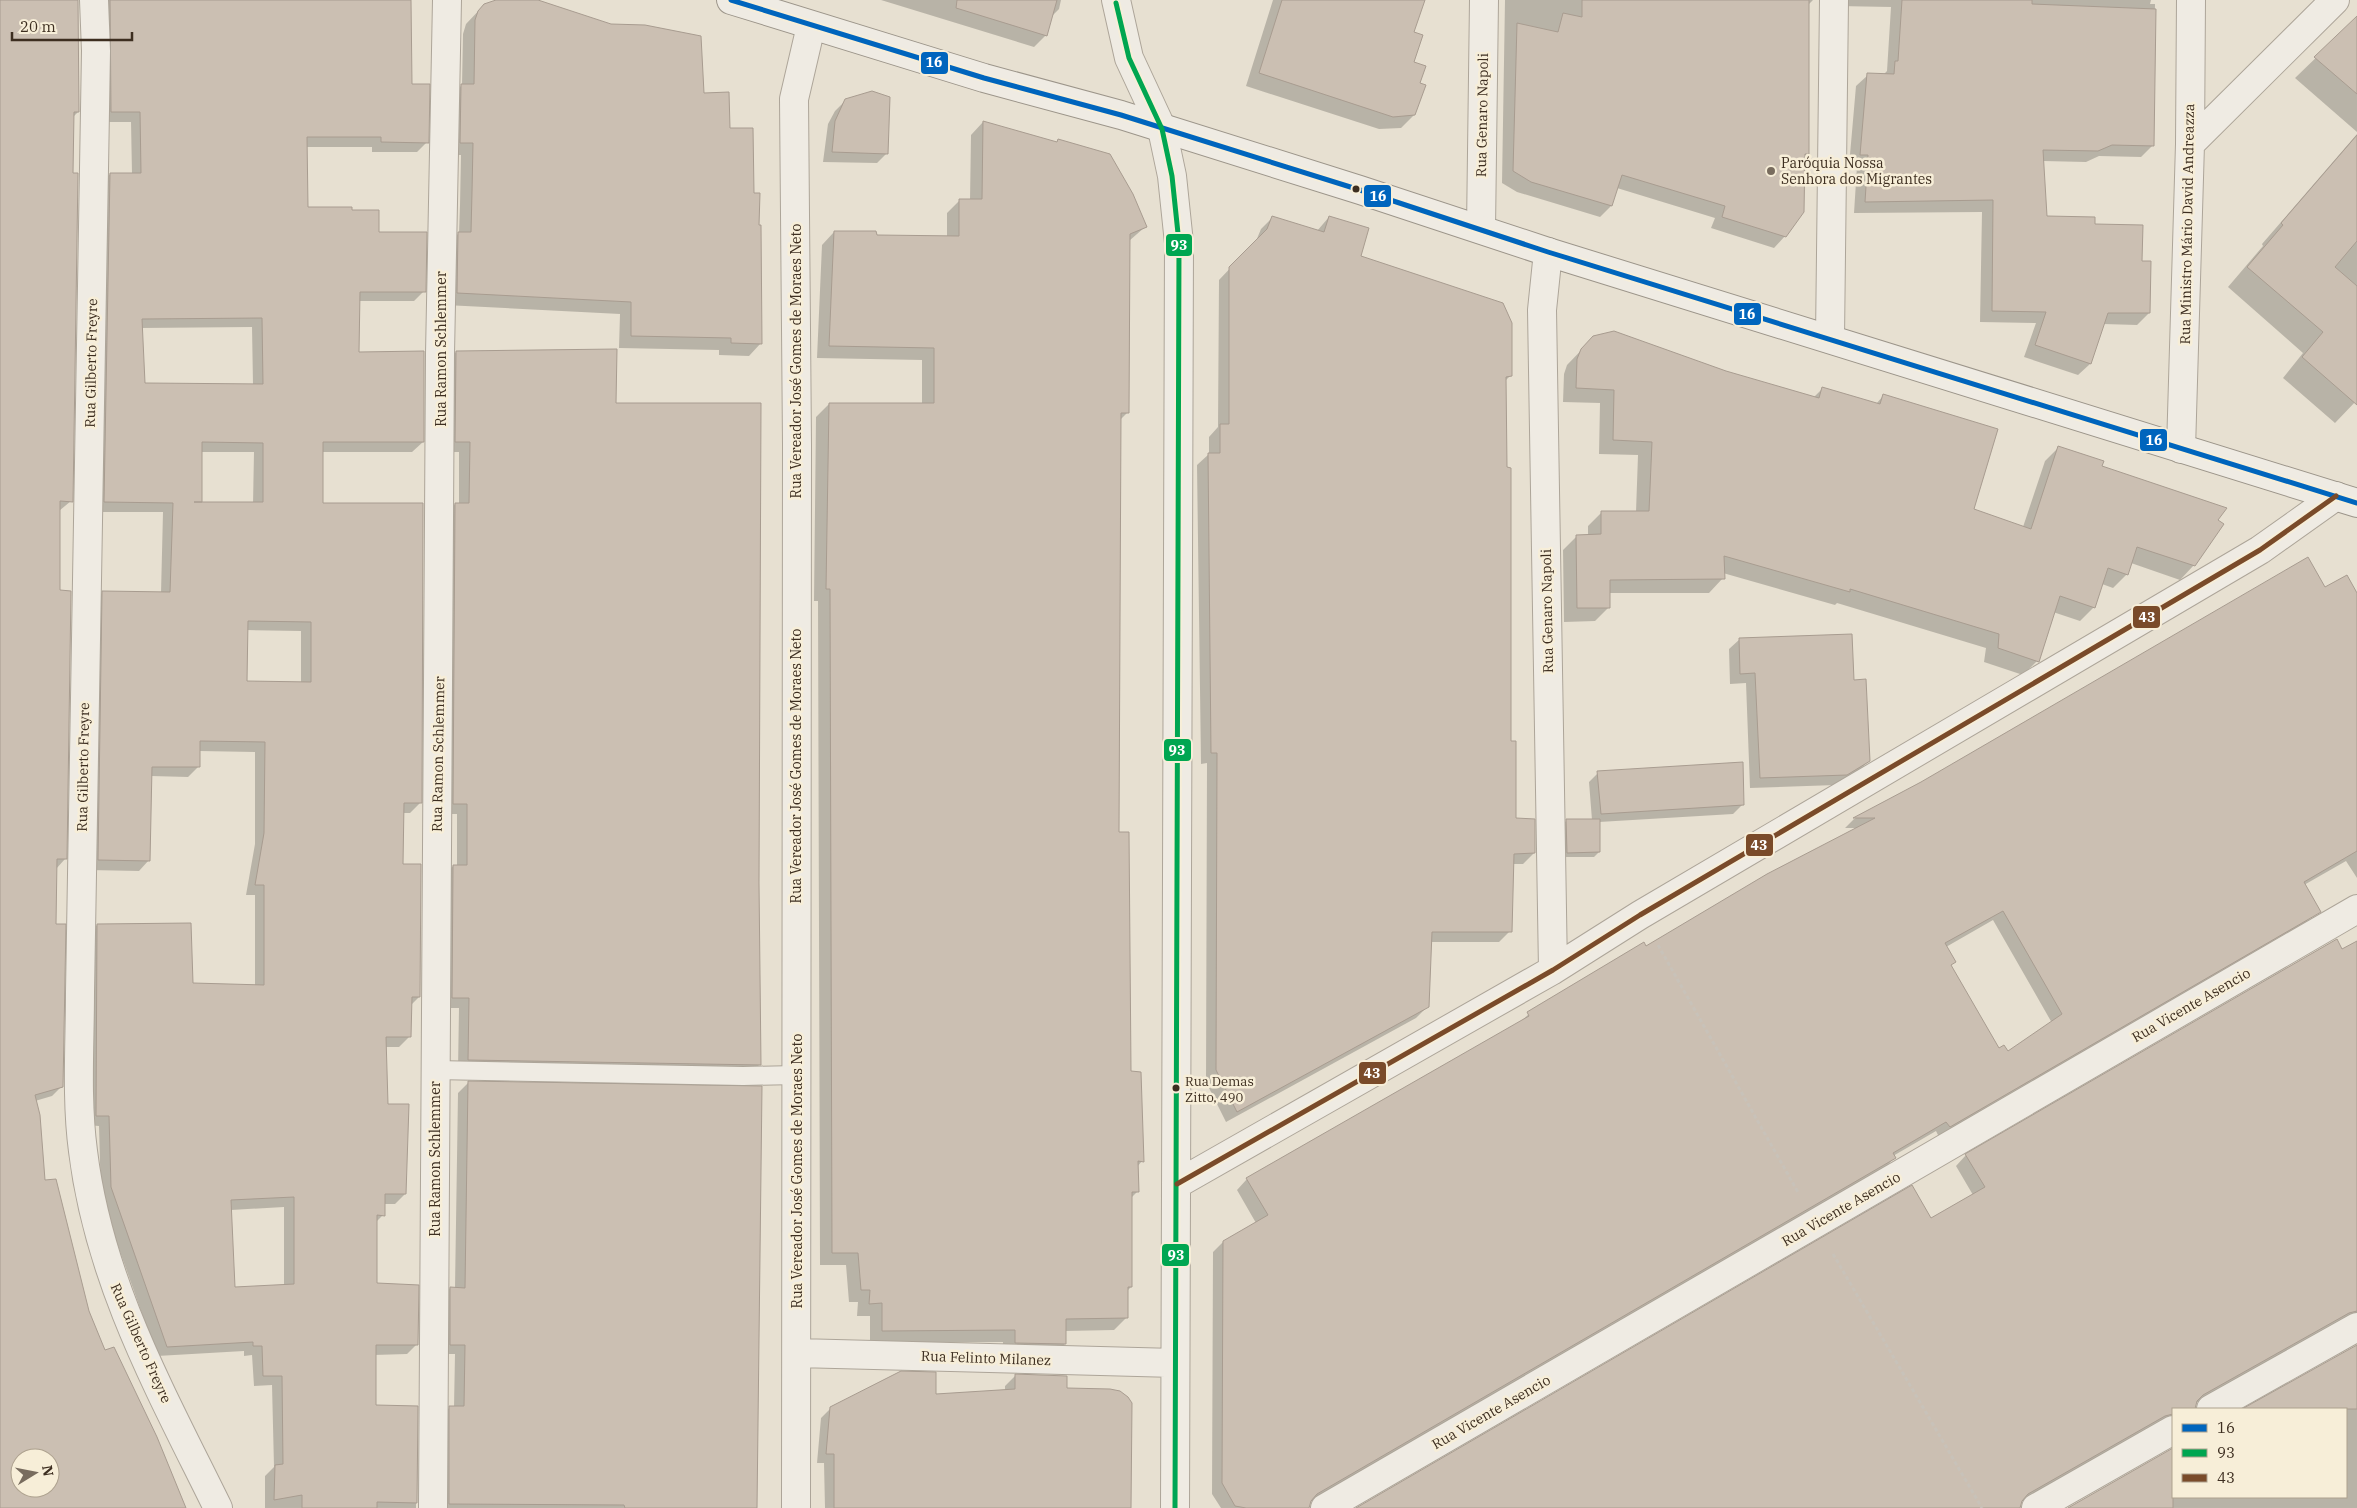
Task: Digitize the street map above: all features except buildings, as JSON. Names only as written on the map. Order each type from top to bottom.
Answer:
[{"type":"street","name":"Rua Gilberto Freyre","points":[[94,0],[95,80],[80,992],[81,1135],[87,1179],[101,1243],[115,1287],[136,1339],[218,1508]]},
{"type":"street","name":"Rua Ramon Schlemmer","points":[[433,1508],[440,354],[447,0]]},
{"type":"street","points":[[733,0],[811,26],[984,78],[1121,115],[1548,252],[1830,338],[2036,405],[2346,499]]},
{"type":"street","points":[[1116,0],[1128,58],[1162,129],[1172,176],[1179,243],[1175,1508]]},
{"type":"street","name":"Rua Genaro Napoli","points":[[1481,229],[1484,0]]},
{"type":"street","points":[[1830,338],[1834,0]]},
{"type":"street","name":"Rua Ministro Mário David Andreazza","points":[[2181,449],[2190,144],[2191,0]]},
{"type":"street","points":[[2190,144],[2335,0]]},
{"type":"street","name":"Rua Vereador José Gomes de Moraes Neto","points":[[796,1508],[797,444],[794,100],[811,26]]},
{"type":"street","name":"Rua Genaro Napoli","points":[[1548,252],[1542,310],[1553,970]]},
{"type":"street","points":[[1177,1184],[1553,970],[1640,915],[2346,499]]},
{"type":"street","name":"Rua Vicente Asencio","points":[[1325,1508],[2357,909]]},
{"type":"street","points":[[2213,1408],[2357,1326]]},
{"type":"street","name":"Rua Felinto Milanez","points":[[797,1353],[1175,1364]]},
{"type":"street","points":[[2036,1508],[2172,1431]]},
{"type":"lane","points":[[435,1070],[743,1076],[797,1075]]},
{"type":"transit line","name":"16","points":[[731,0],[984,78],[1121,115],[1360,190],[1548,252],[2357,503]]},
{"type":"transit line","name":"93","points":[[1116,3],[1129,58],[1162,129],[1172,176],[1179,243],[1175,1508]]},
{"type":"transit line","name":"43","points":[[1177,1184],[1553,970],[1640,915],[2260,550],[2336,496]]},
{"type":"place","name":"Paróquia Nossa Senhora dos Migrantes","points":[[1771,171]]},
{"type":"place","name":"Rua Demas Zitto, 490","points":[[1176,1088]]}]
